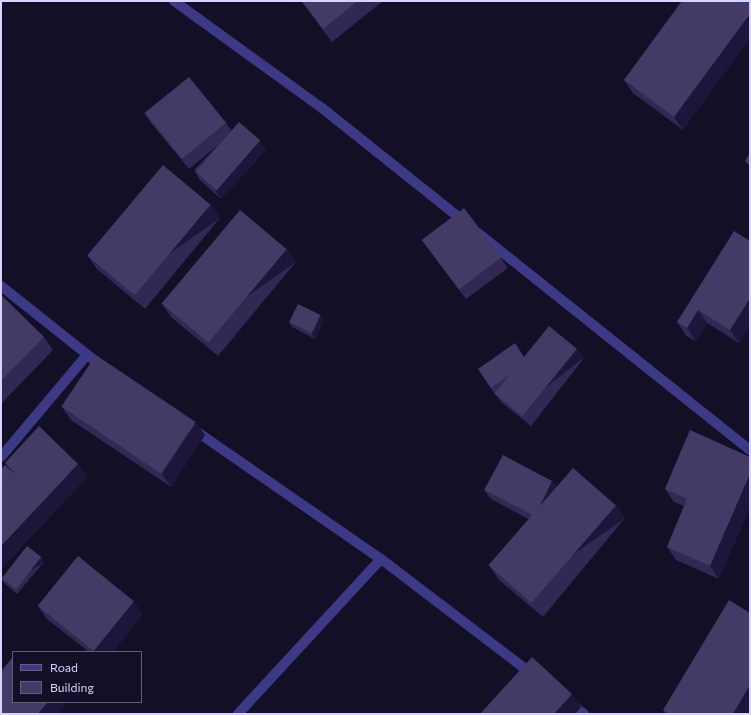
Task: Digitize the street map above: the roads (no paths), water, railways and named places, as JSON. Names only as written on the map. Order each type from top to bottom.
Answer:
[{"type":"street","points":[[174,1],[322,108],[750,450]]},
{"type":"street","points":[[736,1],[750,9]]},
{"type":"street","points":[[1,286],[86,356],[112,373]]},
{"type":"street","points":[[1,457],[86,356]]},
{"type":"street","points":[[183,422],[381,560],[540,680]]},
{"type":"street","points":[[238,714],[381,560]]},
{"type":"street","points":[[559,695],[584,714]]}]
